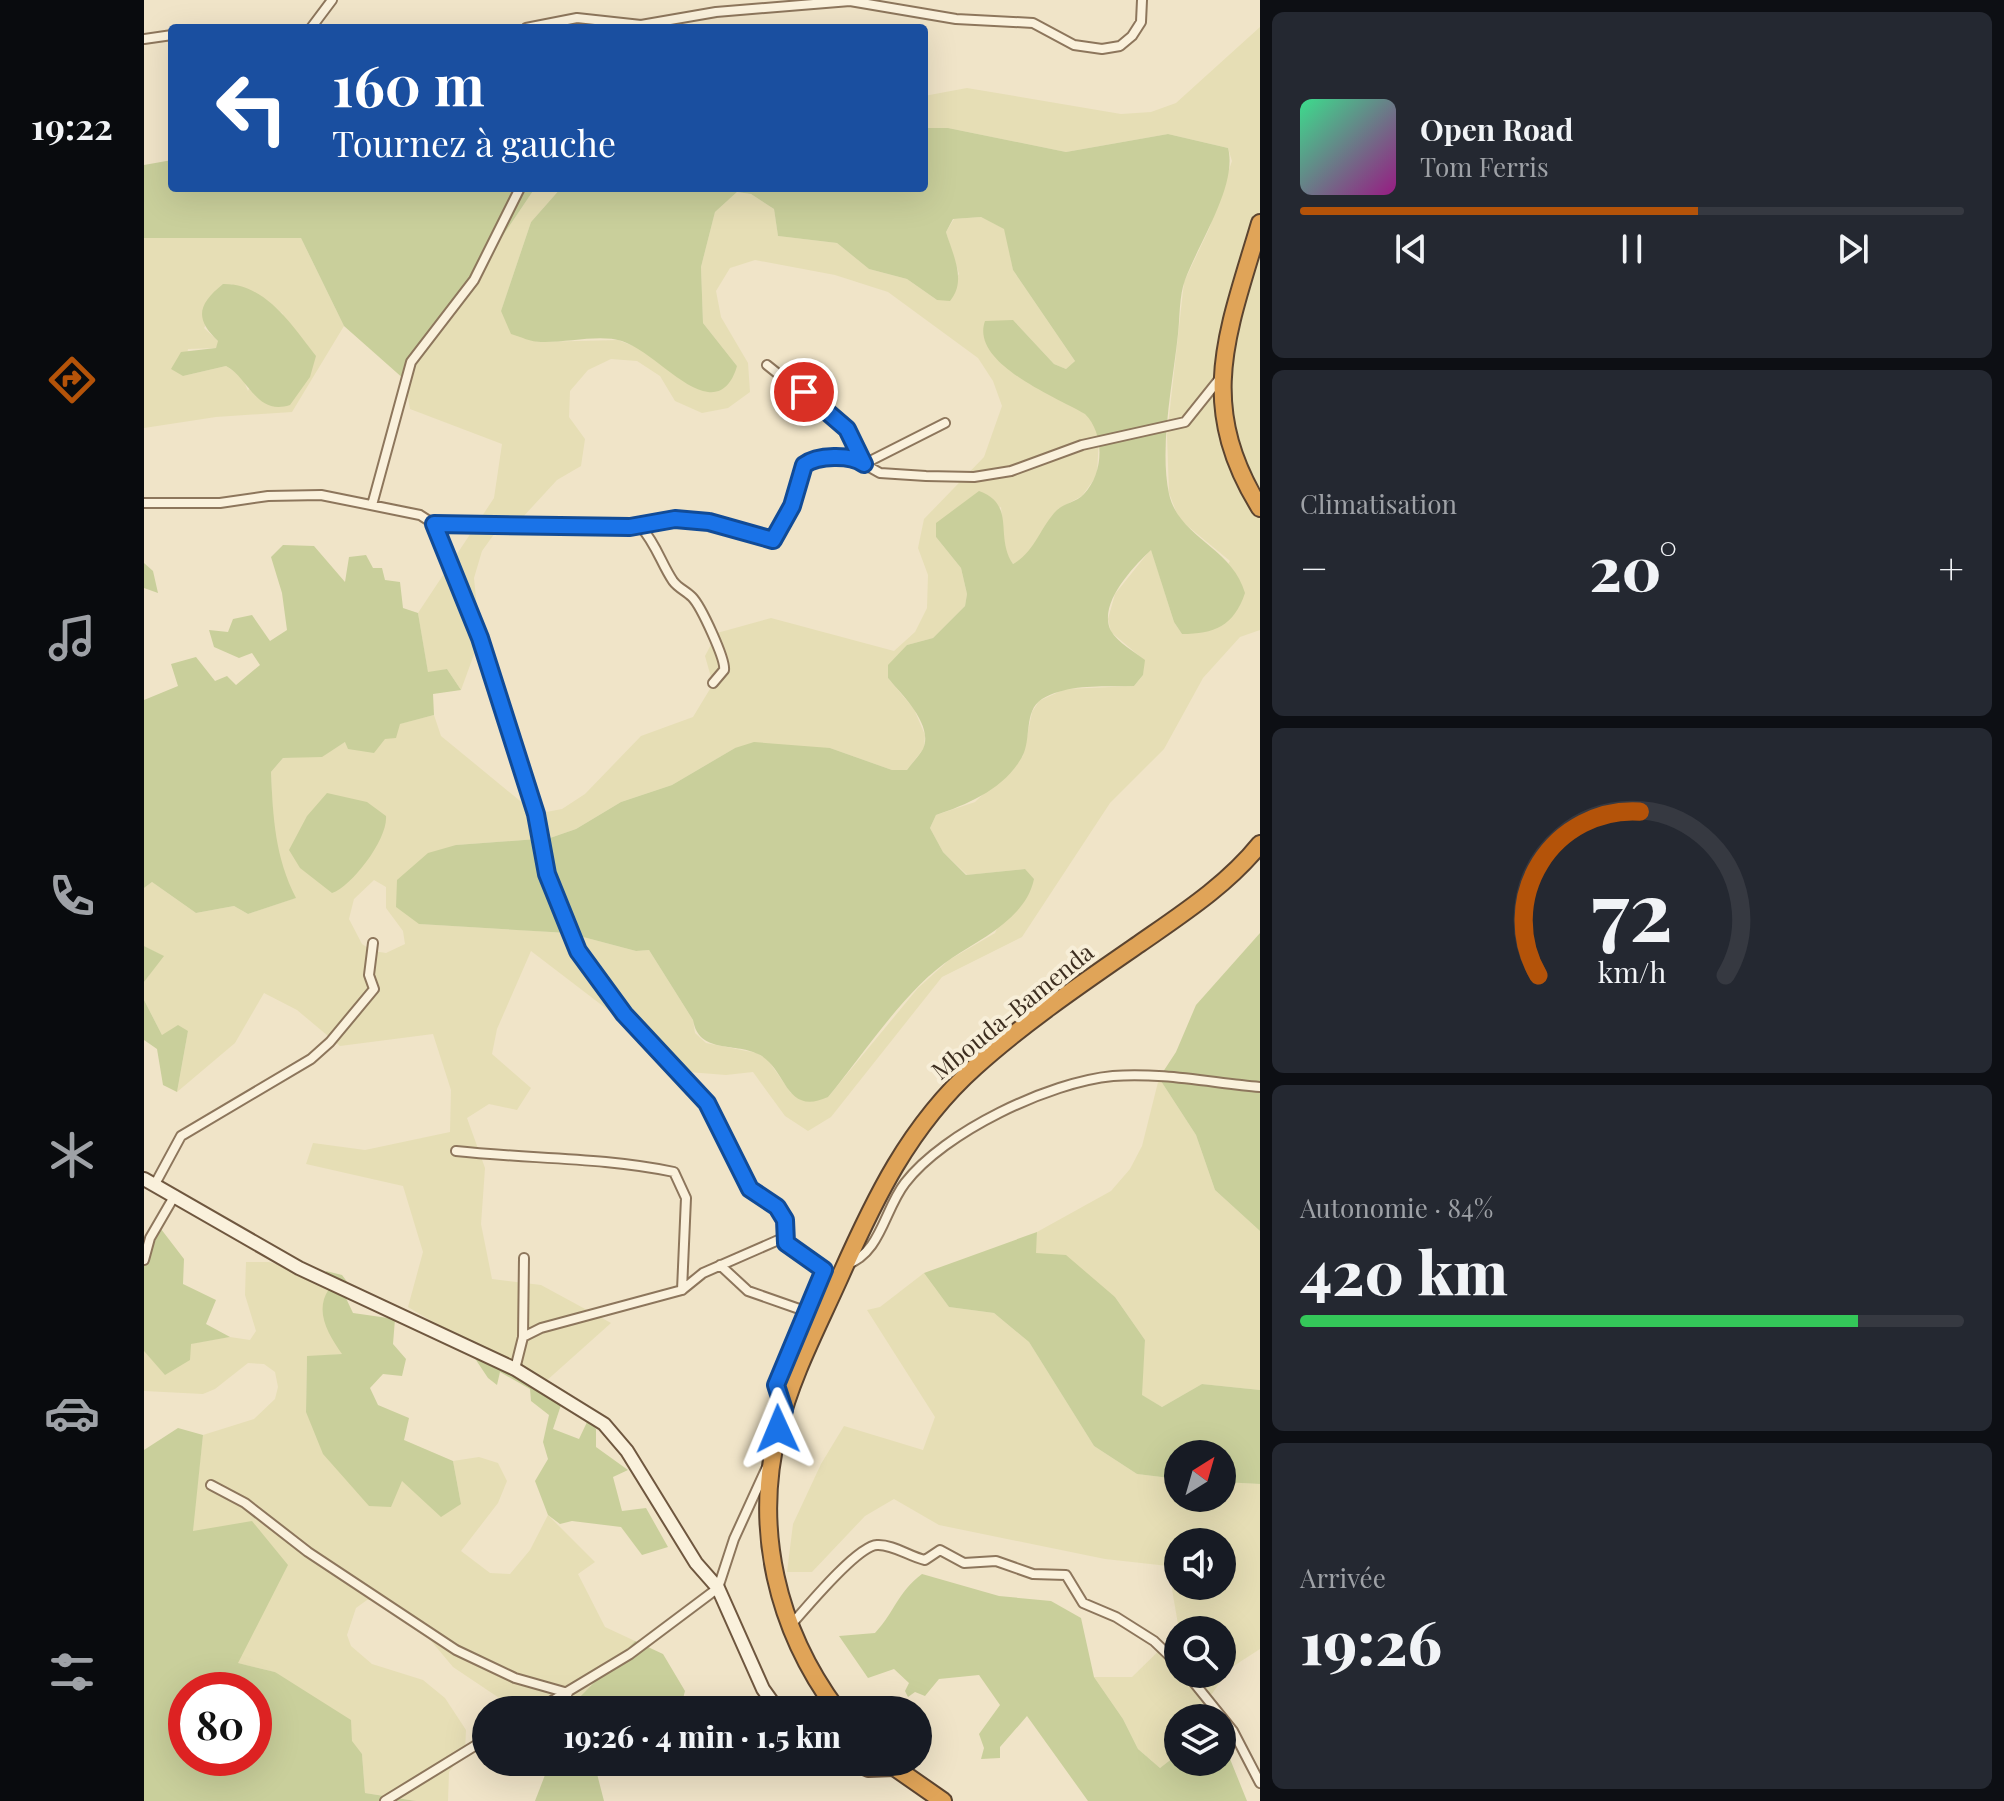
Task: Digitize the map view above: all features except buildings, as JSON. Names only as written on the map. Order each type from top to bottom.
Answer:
[{"type":"highway","points":[[1260,223],[1232,318],[1220,399],[1228,443],[1244,481],[1260,508]]},
{"type":"highway","name":"Mbouda-Bamenda","points":[[827,1696],[808,1668],[789,1627],[773,1573],[769,1520],[773,1453],[784,1410],[845,1265],[891,1169],[941,1100],[976,1066],[1195,906],[1260,844]]},
{"type":"highway","points":[[906,1776],[943,1801]]},
{"type":"street","points":[[314,24],[332,0]]},
{"type":"street","points":[[647,24],[714,12],[850,1],[956,19],[1033,23],[1074,45],[1102,49],[1120,46],[1132,36],[1141,22],[1142,0]]},
{"type":"street","points":[[546,24],[577,18],[632,24]]},
{"type":"street","points":[[144,39],[168,36]]},
{"type":"street","points":[[372,505],[411,362],[474,280],[518,192]]},
{"type":"street","points":[[767,365],[847,429],[864,464]]},
{"type":"street","points":[[144,503],[220,503],[304,494],[420,515],[434,524],[641,527],[675,519],[709,522],[773,540],[792,506],[804,465],[818,458],[857,459],[880,473],[974,477],[1011,471],[1082,445],[1185,422],[1221,377]]},
{"type":"street","points":[[864,464],[945,423]]},
{"type":"street","points":[[434,524],[480,638],[536,814],[547,874],[578,951],[624,1014],[707,1103],[750,1189],[777,1207],[785,1220],[783,1238],[795,1253],[838,1282]]},
{"type":"street","points":[[641,527],[656,545],[675,585],[698,604],[709,632],[722,652],[724,670],[713,683]]},
{"type":"street","points":[[373,943],[369,975],[374,989],[330,1042],[269,1086],[181,1136],[150,1181],[299,1268],[515,1369],[593,1416],[615,1435],[679,1538],[718,1588],[768,1696]]},
{"type":"street","points":[[845,1265],[864,1257],[870,1250],[904,1185],[936,1149],[965,1131],[1042,1096],[1083,1081],[1114,1076],[1260,1087]]},
{"type":"street","points":[[456,1151],[534,1160],[609,1161],[674,1172],[686,1198],[682,1290]]},
{"type":"street","points":[[144,1260],[150,1238],[175,1195]]},
{"type":"street","points":[[523,1337],[541,1328],[682,1290],[703,1273],[783,1238]]},
{"type":"street","points":[[515,1369],[523,1337],[524,1258]]},
{"type":"street","points":[[720,1265],[748,1291],[805,1311]]},
{"type":"street","points":[[784,1410],[776,1385],[824,1270]]},
{"type":"street","points":[[563,1696],[630,1654],[718,1588],[734,1539],[773,1453]]},
{"type":"street","points":[[211,1485],[245,1503],[308,1552],[456,1650],[515,1678],[568,1693]]},
{"type":"street","points":[[789,1627],[843,1569],[871,1547],[885,1546],[925,1560],[940,1550],[964,1563],[996,1561],[1033,1574],[1066,1575],[1083,1603],[1116,1617],[1164,1651]]},
{"type":"street","points":[[1198,1688],[1233,1731],[1260,1783]]},
{"type":"street","points":[[385,1801],[472,1748]]},
{"type":"shaded area","points":[[1260,27],[1260,630],[1240,637],[1203,678],[1164,749],[1110,803],[1022,937],[942,977],[831,1117],[808,1131],[785,1116],[753,1072],[726,1075],[676,1071],[650,1042],[531,951],[497,1029],[492,1054],[531,1088],[517,1110],[489,1104],[467,1118],[485,1168],[481,1224],[492,1279],[541,1285],[611,1323],[545,1382],[475,1347],[408,1307],[423,1252],[403,1186],[306,1164],[313,1143],[365,1150],[450,1132],[451,1090],[433,1034],[340,1046],[297,1010],[264,993],[235,1043],[177,1092],[188,1031],[162,1035],[144,1000],[144,982],[163,956],[144,946],[144,888],[152,882],[196,913],[234,906],[248,914],[295,898],[280,867],[273,821],[271,772],[283,758],[322,756],[345,742],[385,739],[399,724],[434,715],[441,736],[536,814],[562,809],[585,794],[641,736],[693,717],[713,684],[705,656],[717,633],[771,618],[894,651],[915,632],[927,608],[928,575],[918,548],[924,519],[984,457],[1002,406],[993,381],[978,358],[888,292],[835,275],[755,260],[730,268],[716,291],[721,317],[748,363],[750,392],[728,408],[702,413],[675,401],[660,376],[637,361],[611,359],[588,370],[570,391],[569,417],[585,439],[581,466],[557,480],[522,518],[497,530],[482,551],[474,578],[480,638],[461,690],[447,669],[428,673],[418,613],[494,498],[502,444],[410,409],[405,380],[532,192],[557,192],[531,222],[501,311],[537,342],[618,340],[644,350],[698,389],[737,366],[703,323],[701,267],[715,212],[737,192],[751,194],[774,209],[778,236],[837,243],[869,269],[907,279],[937,300],[959,274],[946,232],[954,219],[981,217],[1005,229],[1013,270],[1075,361],[1066,369],[1054,364],[1013,320],[1095,424],[1099,436],[1097,475],[1082,496],[1058,509],[1025,558],[1013,564],[1005,551],[1001,507],[936,537],[961,568],[967,594],[965,606],[933,638],[907,645],[888,678],[914,709],[925,735],[924,748],[907,770],[892,770],[830,748],[735,748],[672,785],[621,802],[576,829],[550,838],[456,845],[420,924],[568,933],[636,951],[649,950],[693,1020],[695,1033],[706,1043],[757,1053],[768,1060],[791,1093],[828,1097],[918,988],[949,960],[995,933],[1025,869],[967,875],[943,852],[930,828],[936,815],[975,802],[1023,756],[1032,712],[1039,701],[1065,689],[1134,686],[1143,675],[1144,660],[1111,632],[1108,619],[1115,594],[1151,549],[1174,622],[1182,634],[1230,561],[1179,519],[1169,493],[1167,435],[1184,282],[1209,229],[1232,161],[1228,148],[1168,134],[1066,152],[948,128],[928,128],[928,95],[967,88],[1121,114],[1151,112],[1176,103]],"holes":[[[374,880],[386,887],[386,908],[403,931],[405,944],[386,953],[373,951],[362,944],[349,919],[354,899]]]},
{"type":"shaded area","points":[[144,238],[301,238],[344,326],[292,412],[216,417],[144,428]],"holes":[[[231,284],[266,300],[283,314],[248,391],[242,377],[226,366],[183,376],[188,349],[216,348],[219,342],[204,328]]]},
{"type":"shaded area","points":[[1159,1078],[1196,1135],[1215,1190],[1260,1231],[1260,1390],[1202,1384],[1162,1407],[1141,1395],[1145,1340],[1115,1297],[1035,1253],[1037,1232],[1111,1191],[1130,1169],[1142,1146]]},
{"type":"shaded area","points":[[246,1262],[269,1262],[327,1277],[342,1354],[307,1357],[306,1412],[402,1481],[461,1504],[453,1461],[479,1457],[498,1463],[507,1481],[498,1503],[461,1551],[490,1573],[510,1574],[530,1550],[548,1515],[595,1562],[578,1574],[605,1627],[635,1641],[581,1696],[496,1696],[453,1667],[427,1636],[380,1600],[367,1600],[356,1608],[347,1635],[351,1646],[372,1664],[423,1680],[445,1698],[466,1730],[465,1751],[449,1772],[448,1801],[416,1801],[365,1793],[362,1754],[275,1672],[237,1663],[192,1532],[203,1435],[254,1419],[275,1399],[278,1387],[275,1372],[264,1364],[248,1363],[215,1389],[203,1394],[144,1391],[144,1351],[230,1337],[250,1340],[256,1331],[245,1295]]},
{"type":"shaded area","points":[[924,1273],[949,1307],[994,1313],[1029,1342],[1094,1446],[1137,1474],[1164,1477],[1164,1512],[1236,1512],[1236,1483],[1260,1484],[1260,1649],[1236,1664],[1236,1616],[1177,1616],[1174,1600],[1236,1600],[1236,1528],[1164,1528],[1164,1566],[1105,1559],[939,1525],[894,1499],[865,1516],[812,1572],[787,1572],[793,1524],[821,1464],[844,1426],[923,1450],[935,1417],[867,1310],[880,1307]]},
{"type":"shaded area","points":[[1164,1646],[1164,1688],[1216,1688],[1205,1704],[1164,1704],[1164,1765],[1160,1768],[1138,1749],[1123,1719],[1094,1677],[1132,1677]]},
{"type":"green space","points":[[928,128],[948,128],[1066,152],[1168,134],[1228,148],[1230,163],[1222,197],[1182,293],[1165,456],[1169,494],[1175,509],[1183,522],[1229,564],[1245,593],[1235,613],[1221,626],[1204,632],[1182,634],[1174,622],[1151,550],[1119,586],[1109,609],[1108,620],[1117,639],[1145,660],[1143,675],[1134,686],[1075,688],[1042,699],[1032,711],[1025,750],[1014,768],[984,794],[936,815],[930,828],[943,852],[966,875],[1025,869],[1034,879],[1022,905],[1001,926],[952,958],[918,987],[828,1097],[814,1101],[803,1101],[794,1096],[768,1060],[758,1054],[710,1043],[702,1038],[649,950],[636,951],[568,933],[419,924],[396,907],[397,880],[428,853],[456,845],[550,838],[576,829],[621,802],[672,785],[735,748],[754,742],[830,748],[892,770],[907,770],[923,749],[924,730],[908,702],[888,678],[888,665],[907,645],[933,638],[965,606],[967,594],[961,568],[936,537],[936,523],[979,491],[991,497],[1001,513],[1005,543],[1013,564],[1027,553],[1057,510],[1078,499],[1091,485],[1100,454],[1092,422],[1085,414],[1036,388],[1002,364],[990,351],[984,336],[985,321],[1013,320],[1054,364],[1066,369],[1075,361],[1013,270],[1004,229],[981,217],[953,219],[946,232],[957,268],[958,285],[950,301],[937,300],[907,279],[869,269],[837,243],[778,236],[774,209],[751,194],[737,192],[928,192]]},
{"type":"green space","points":[[168,161],[168,192],[532,192],[405,380],[344,326],[301,238],[144,238],[144,165]]},
{"type":"green space","points":[[557,192],[737,192],[715,212],[701,267],[703,323],[737,366],[727,385],[714,392],[698,389],[622,341],[603,338],[537,342],[511,334],[501,311],[531,222]]},
{"type":"green space","points":[[223,284],[252,291],[265,299],[288,320],[316,356],[310,377],[290,405],[278,407],[261,401],[226,366],[183,376],[171,369],[181,352],[216,348],[218,341],[205,326],[202,312],[208,299]]},
{"type":"green space","points":[[283,545],[314,546],[345,582],[349,557],[366,555],[373,568],[382,568],[385,580],[400,582],[403,608],[418,613],[428,672],[447,669],[461,690],[433,694],[434,715],[400,724],[396,738],[385,739],[374,753],[348,749],[345,742],[322,757],[283,758],[271,772],[274,821],[279,852],[296,898],[248,914],[234,906],[196,913],[152,882],[144,888],[144,700],[178,686],[171,664],[196,657],[215,681],[227,676],[236,685],[260,665],[252,653],[239,658],[214,647],[209,630],[228,632],[233,619],[252,615],[270,641],[287,630],[282,593],[271,557]]},
{"type":"green space","points":[[144,563],[153,571],[158,593],[144,588]]},
{"type":"green space","points":[[327,793],[367,802],[386,816],[375,849],[358,872],[332,893],[300,868],[289,850],[307,816]]},
{"type":"green space","points":[[1260,933],[1260,1231],[1215,1190],[1196,1135],[1159,1078],[1176,1052],[1196,1005]]},
{"type":"green space","points":[[144,946],[164,956],[144,982]]},
{"type":"green space","points":[[144,1000],[162,1035],[178,1025],[188,1031],[177,1092],[163,1085],[157,1049],[144,1040]]},
{"type":"green space","points":[[161,1229],[184,1259],[183,1284],[216,1300],[206,1324],[230,1337],[191,1344],[190,1360],[165,1375],[144,1351],[144,1239]]},
{"type":"green space","points":[[1037,1232],[1036,1253],[1066,1255],[1115,1297],[1145,1340],[1142,1395],[1162,1407],[1202,1384],[1260,1390],[1260,1484],[1236,1483],[1236,1440],[1164,1440],[1164,1477],[1137,1474],[1094,1446],[1029,1342],[994,1313],[949,1307],[924,1273]]},
{"type":"green space","points":[[326,1271],[342,1275],[348,1283],[344,1294],[353,1313],[395,1319],[393,1344],[406,1359],[402,1376],[383,1374],[370,1388],[378,1405],[409,1418],[404,1440],[453,1461],[461,1504],[441,1517],[402,1481],[391,1507],[369,1506],[323,1454],[306,1412],[307,1356],[342,1354],[323,1314],[329,1289]]},
{"type":"green space","points":[[475,1347],[563,1399],[553,1429],[579,1439],[588,1420],[596,1429],[596,1447],[628,1470],[613,1477],[622,1511],[646,1508],[668,1547],[642,1555],[621,1527],[572,1521],[560,1524],[548,1515],[535,1481],[548,1459],[543,1442],[549,1415],[531,1401],[530,1389],[500,1372],[497,1385],[488,1378],[474,1357]]},
{"type":"green space","points":[[178,1428],[203,1435],[193,1531],[252,1521],[288,1565],[238,1663],[275,1672],[351,1720],[352,1741],[362,1754],[365,1793],[416,1801],[144,1801],[144,1450]]},
{"type":"green space","points":[[922,1574],[999,1596],[1051,1601],[1081,1618],[1094,1677],[1123,1719],[1138,1749],[1160,1768],[1164,1765],[1164,1776],[1236,1774],[1247,1801],[1088,1801],[1027,1716],[1000,1747],[1000,1758],[981,1759],[984,1748],[979,1734],[1000,1705],[979,1675],[939,1679],[925,1696],[915,1692],[908,1696],[905,1691],[909,1683],[894,1669],[868,1678],[839,1636],[875,1633],[907,1588]]},
{"type":"green space","points":[[635,1641],[663,1654],[685,1691],[684,1696],[581,1696]]},
{"type":"green space","points":[[545,1776],[598,1776],[604,1801],[535,1801]]},
{"type":"route","points":[[778,1429],[784,1410],[776,1385],[824,1270],[795,1253],[786,1243],[782,1229],[785,1220],[777,1207],[750,1189],[731,1145],[707,1103],[693,1084],[676,1071],[624,1014],[578,951],[547,874],[536,814],[480,638],[434,524],[494,526],[543,523],[641,527],[675,519],[709,522],[773,540],[792,506],[797,479],[804,465],[818,458],[857,459],[864,464],[853,436],[804,392]]}]
